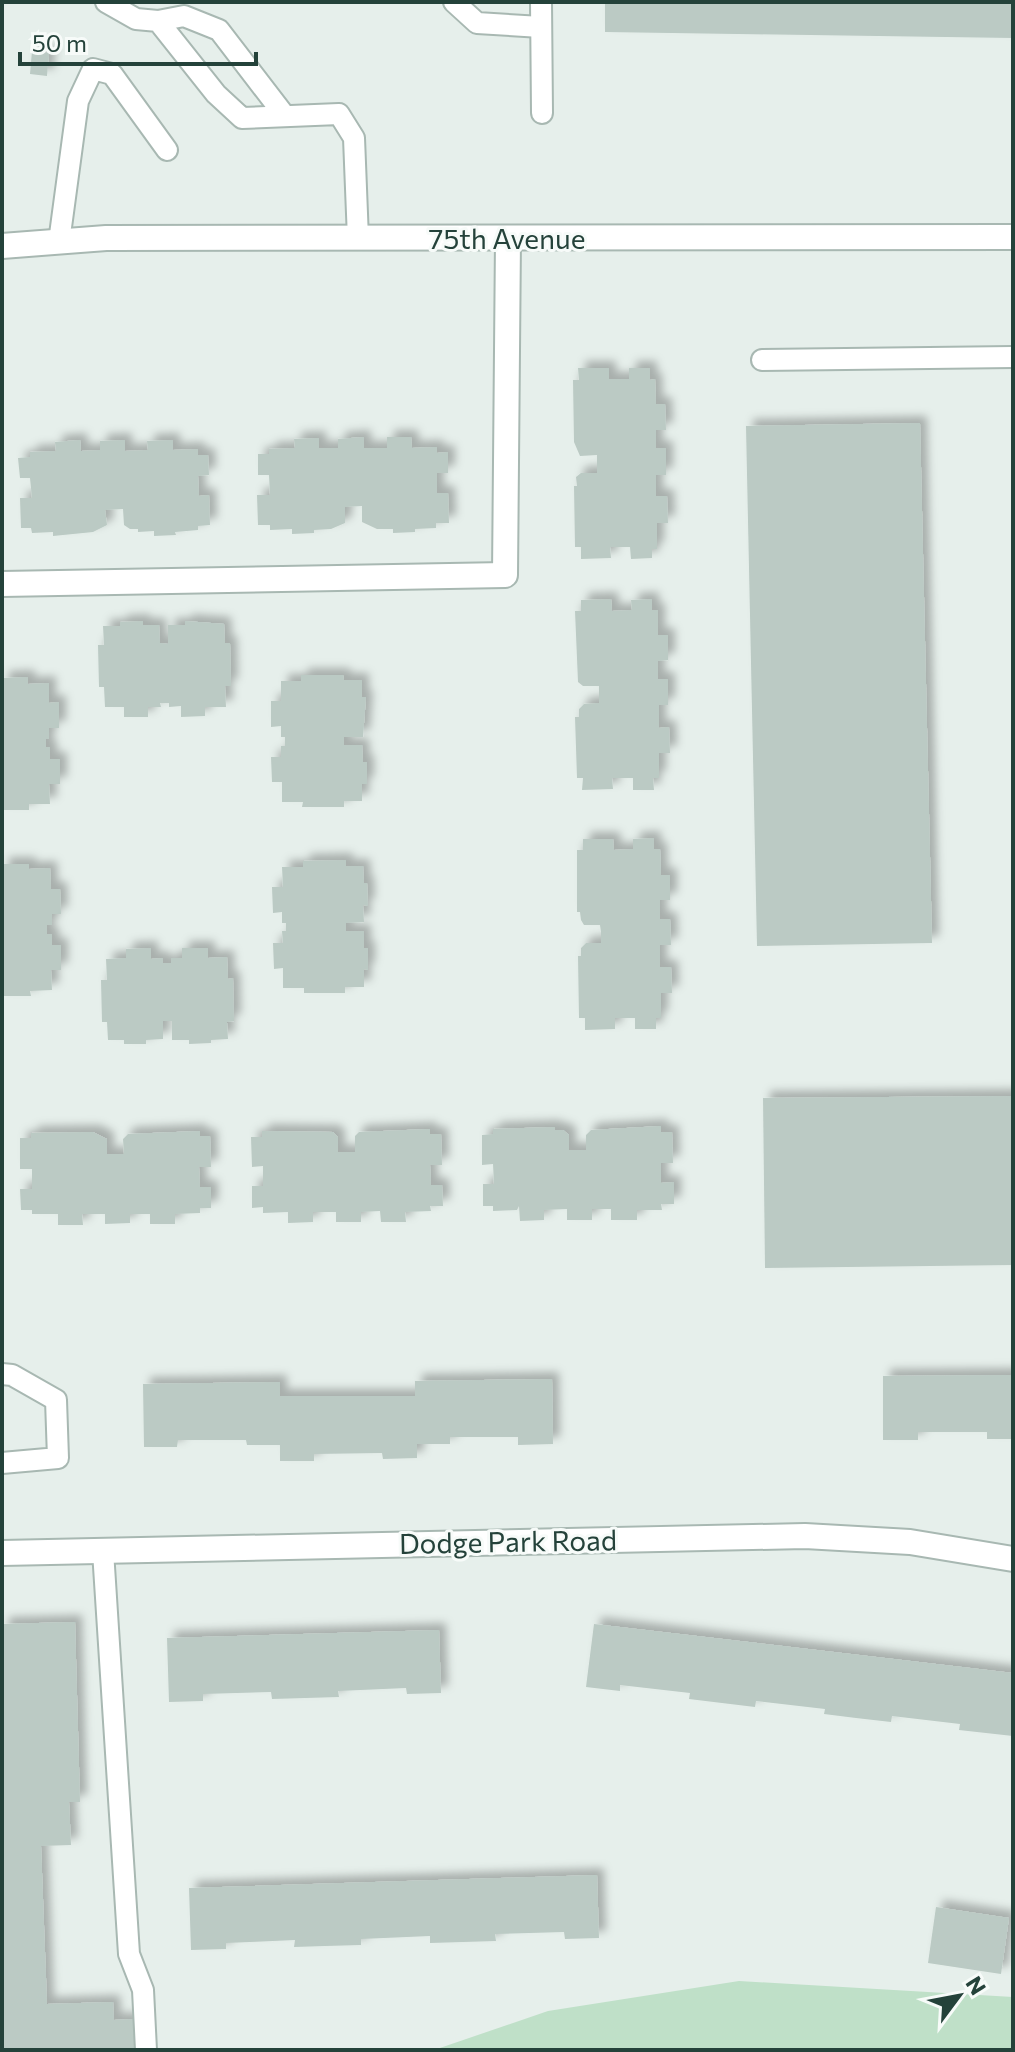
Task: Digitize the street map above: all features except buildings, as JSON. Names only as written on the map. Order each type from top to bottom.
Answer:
[{"type":"street","name":"75th Avenue","points":[[2,246],[106,238],[1013,237]]},
{"type":"street","points":[[2,584],[505,575],[508,239]]},
{"type":"street","name":"Dodge Park Road","points":[[2,1553],[805,1536],[910,1542],[1013,1559]]},
{"type":"lane","points":[[106,2],[136,19],[158,21],[184,16],[219,30],[285,116]]},
{"type":"lane","points":[[454,2],[477,23],[541,27]]},
{"type":"lane","points":[[541,2],[542,113]]},
{"type":"lane","points":[[158,21],[216,94],[242,118],[339,114],[354,138],[358,239]]},
{"type":"lane","points":[[59,242],[78,101],[93,69],[112,74],[167,150]]},
{"type":"lane","points":[[762,360],[1013,357]]},
{"type":"lane","points":[[2,1374],[12,1375],[56,1400],[58,1458],[2,1463]]},
{"type":"lane","points":[[103,1551],[129,1954],[143,1990],[146,2050]]},
{"type":"green space","points":[[739,1981],[1013,1997],[1013,2050],[434,2050],[548,2011]]}]
